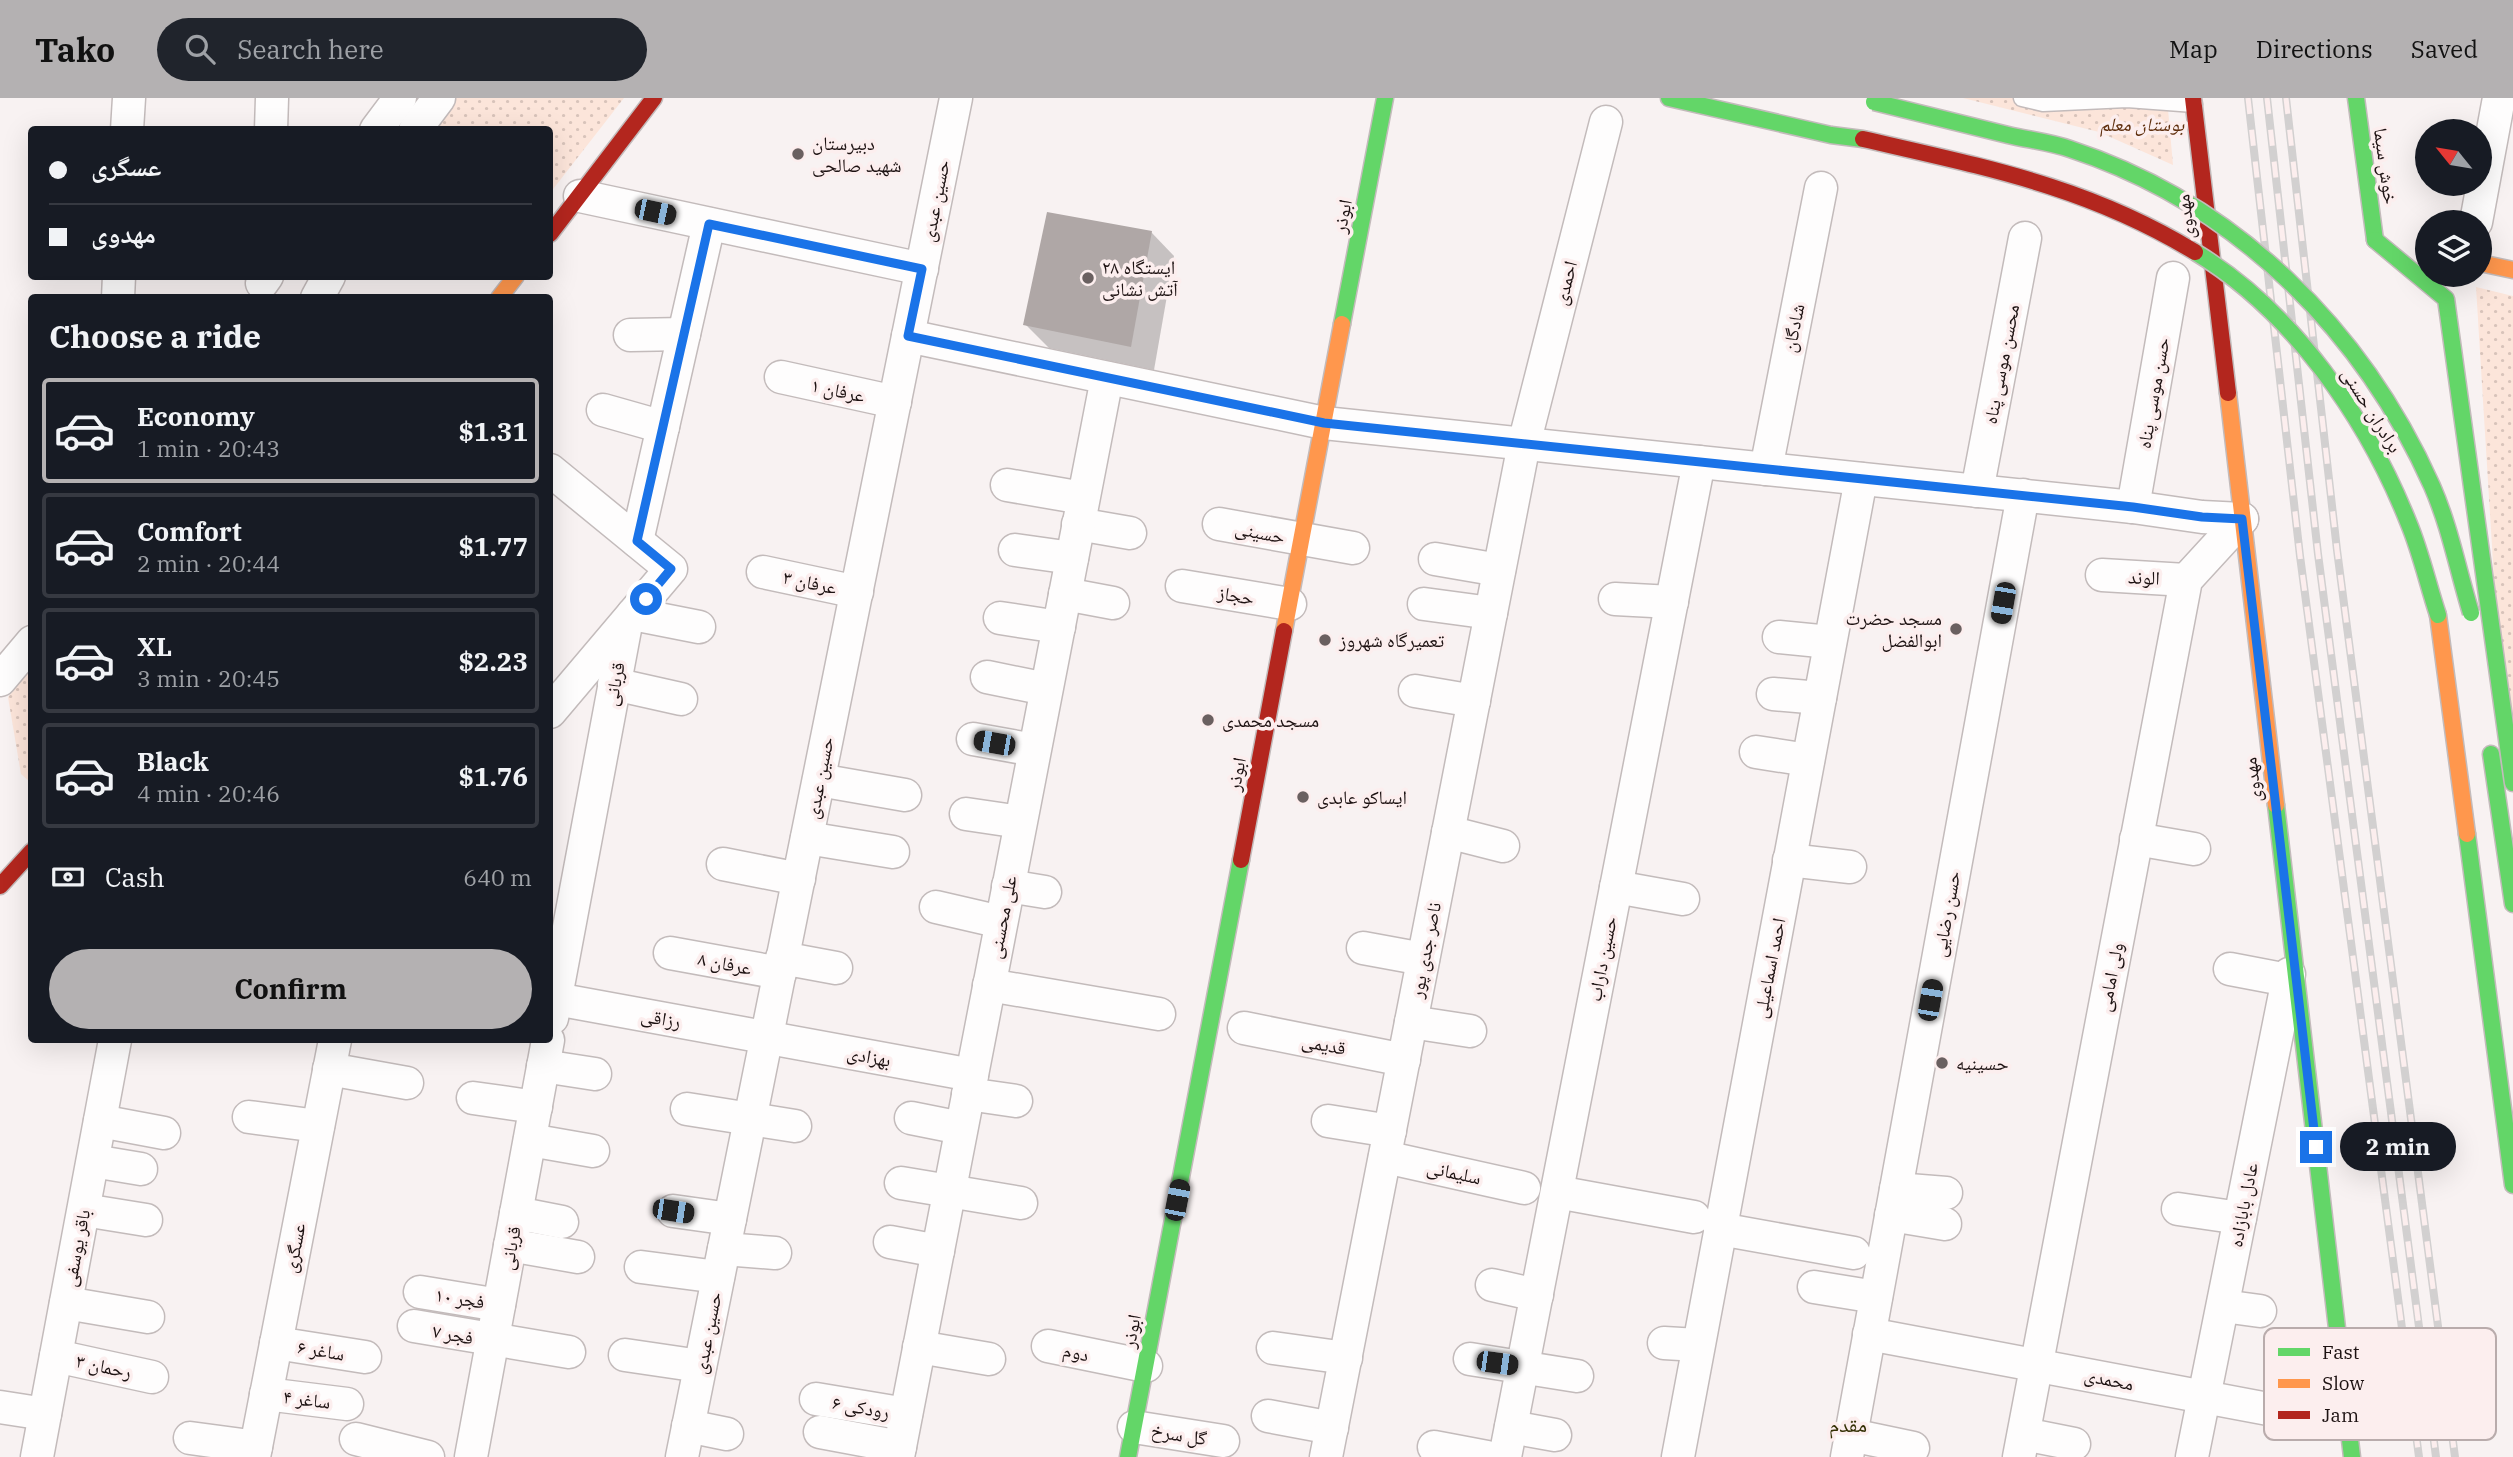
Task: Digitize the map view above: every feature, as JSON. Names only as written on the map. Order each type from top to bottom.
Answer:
[{"type":"main road","points":[[553,230],[654,98]]},
{"type":"main road","name":"ابوذر","points":[[1131,1442],[1385,98]]},
{"type":"main road","name":"برادران حسنی","points":[[1669,98],[1831,135],[1863,139],[2042,182],[2104,203],[2174,236],[2213,261],[2251,292],[2308,353],[2362,426],[2406,516],[2438,615],[2513,1185]]},
{"type":"main road","name":"برادران حسنی","points":[[1857,98],[2073,149],[2133,173],[2201,209],[2278,265],[2334,326],[2389,399],[2433,489],[2472,620]]},
{"type":"main road","name":"خوش سیما","points":[[2356,98],[2375,240]]},
{"type":"main road","name":"مهدوی","points":[[2193,101],[2242,519],[2290,966],[2336,1328]]},
{"type":"main road","points":[[2375,240],[2414,249]]},
{"type":"main road","points":[[2375,240],[2451,294],[2513,783]]},
{"type":"main road","points":[[2492,266],[2513,270]]},
{"type":"main road","points":[[502,294],[513,280]]},
{"type":"main road","points":[[2488,732],[2513,904]]},
{"type":"main road","points":[[0,886],[28,855]]},
{"type":"street","points":[[127,126],[129,98]]},
{"type":"street","points":[[271,126],[272,98]]},
{"type":"street","points":[[379,126],[400,98]]},
{"type":"street","points":[[418,126],[439,98]]},
{"type":"street","name":"حسین عبدی","points":[[682,1457],[956,98]]},
{"type":"street","points":[[2478,210],[2499,98]]},
{"type":"street","name":"احمدی","points":[[1524,444],[1606,122]]},
{"type":"street","name":"شادگان","points":[[1766,469],[1821,188]]},
{"type":"street","points":[[580,196],[922,269]]},
{"type":"street","points":[[637,541],[709,224]]},
{"type":"street","name":"محسن موسی پناه","points":[[1978,491],[2025,238]]},
{"type":"street","name":"حسن موسی پناه","points":[[2133,507],[2173,278]]},
{"type":"street","points":[[630,335],[684,334]]},
{"type":"street","points":[[908,336],[1324,423],[2022,495],[2202,517],[2242,519]]},
{"type":"street","name":"عرفان ۱","points":[[781,377],[895,402]]},
{"type":"street","name":"علی محسنی","points":[[899,1452],[1107,377]]},
{"type":"street","points":[[603,410],[663,427]]},
{"type":"street","name":"ناصر جدی پور","points":[[1329,1443],[1524,444]]},
{"type":"street","name":"حسین داراب","points":[[1508,1442],[1699,462]]},
{"type":"street","points":[[553,472],[671,569],[553,708]]},
{"type":"street","name":"احمد اسماعیلی","points":[[1678,1457],[1699,1345],[1695,1292],[1707,1223],[1789,860],[1861,479]]},
{"type":"street","points":[[1007,485],[1081,511],[1130,533]]},
{"type":"street","name":"حسن رضایی","points":[[1849,1446],[2022,495]]},
{"type":"street","points":[[2186,580],[2242,519]]},
{"type":"street","name":"حسینی","points":[[1219,524],[1353,548]]},
{"type":"street","points":[[1015,550],[1072,558]]},
{"type":"street","points":[[1435,559],[1499,570]]},
{"type":"street","name":"عرفان ۳","points":[[763,572],[857,592]]},
{"type":"street","name":"الوند","points":[[2102,575],[2186,580]]},
{"type":"street","name":"ولی امامی","points":[[2022,1446],[2186,580]]},
{"type":"street","name":"حجاز","points":[[1182,586],[1290,604]]},
{"type":"street","points":[[1065,594],[1113,603]]},
{"type":"street","points":[[1615,599],[1672,602]]},
{"type":"street","points":[[1424,604],[1491,613]]},
{"type":"street","points":[[1000,618],[1059,627]]},
{"type":"street","points":[[629,619],[699,627]]},
{"type":"street","name":"قربانی","points":[[553,1016],[559,928],[629,619]]},
{"type":"street","points":[[1779,638],[1830,642]]},
{"type":"street","points":[[0,680],[28,647]]},
{"type":"street","points":[[987,677],[1046,689]]},
{"type":"street","points":[[614,684],[681,699]]},
{"type":"street","points":[[1415,691],[1474,701]]},
{"type":"street","points":[[1773,694],[1820,698]]},
{"type":"street","points":[[974,739],[1034,750]]},
{"type":"street","points":[[1756,752],[1808,760]]},
{"type":"street","points":[[818,780],[905,795]]},
{"type":"street","points":[[966,814],[1020,822]]},
{"type":"street","points":[[1448,832],[1503,846]]},
{"type":"street","points":[[807,838],[893,852]]},
{"type":"street","points":[[2136,839],[2194,849]]},
{"type":"street","points":[[1789,860],[1850,867]]},
{"type":"street","points":[[723,864],[799,879]]},
{"type":"street","points":[[1008,887],[1045,892]]},
{"type":"street","points":[[1616,887],[1683,899]]},
{"type":"street","points":[[936,907],[1001,922]]},
{"type":"street","points":[[1363,948],[1423,959]]},
{"type":"street","name":"عرفان ۸","points":[[670,953],[781,966],[836,968]]},
{"type":"street","points":[[2230,969],[2290,966]]},
{"type":"street","name":"عادل بابازاده","points":[[2192,1457],[2290,966]]},
{"type":"street","points":[[989,985],[1160,1014]]},
{"type":"street","name":"رزاقی","points":[[556,999],[767,1037]]},
{"type":"street","points":[[1411,1023],[1469,1031]]},
{"type":"street","name":"قدیمی","points":[[1244,1028],[1404,1060]]},
{"type":"street","name":"بهزادی","points":[[767,1037],[970,1085],[1016,1101]]},
{"type":"street","name":"باقر یوسفی","points":[[37,1457],[114,1043]]},
{"type":"street","points":[[546,1053],[595,1074]]},
{"type":"street","name":"قربانی","points":[[471,1457],[546,1053]]},
{"type":"street","points":[[332,1054],[407,1083]]},
{"type":"street","name":"عسگری","points":[[255,1452],[332,1054]]},
{"type":"street","points":[[473,1098],[536,1107]]},
{"type":"street","points":[[687,1109],[795,1126]]},
{"type":"street","points":[[249,1117],[318,1126]]},
{"type":"street","points":[[911,1118],[961,1128]]},
{"type":"street","points":[[100,1121],[164,1133]]},
{"type":"street","name":"سلیمانی","points":[[1328,1121],[1387,1144],[1524,1188]]},
{"type":"street","points":[[530,1140],[593,1151]]},
{"type":"street","points":[[93,1161],[141,1169]]},
{"type":"street","points":[[901,1183],[1021,1203]]},
{"type":"street","points":[[1557,1192],[1854,1253]]},
{"type":"street","points":[[1894,1202],[1945,1208]]},
{"type":"street","points":[[2178,1209],[2240,1218]]},
{"type":"street","points":[[83,1210],[146,1220]]},
{"type":"street","points":[[673,1211],[724,1248]]},
{"type":"street","points":[[516,1213],[562,1222]]},
{"type":"street","points":[[890,1242],[937,1251]]},
{"type":"street","points":[[510,1245],[578,1257]]},
{"type":"street","points":[[641,1267],[724,1248],[775,1253]]},
{"type":"street","points":[[1492,1285],[1537,1295]]},
{"type":"street","points":[[1814,1287],[1876,1297]]},
{"type":"street","name":"فجر ۱۰","points":[[420,1292],[499,1305]]},
{"type":"street","points":[[66,1303],[148,1317]]},
{"type":"street","points":[[2222,1306],[2260,1311]]},
{"type":"street","name":"فجر ۷","points":[[414,1326],[492,1342],[569,1352]]},
{"type":"street","name":"محمدی","points":[[1869,1335],[2264,1408]]},
{"type":"street","name":"ساغر ۶","points":[[276,1343],[365,1357]]},
{"type":"street","points":[[1664,1343],[1699,1345]]},
{"type":"street","name":"دوم","points":[[1048,1346],[1146,1366]]},
{"type":"street","points":[[919,1347],[989,1359]]},
{"type":"street","points":[[1273,1348],[1346,1358]]},
{"type":"street","points":[[625,1355],[700,1366]]},
{"type":"street","name":"رحمان ۳","points":[[56,1356],[152,1377]]},
{"type":"street","points":[[1471,1359],[1577,1376]]},
{"type":"street","name":"ساغر ۴","points":[[266,1394],[347,1404]]},
{"type":"street","name":"رودکی ۶","points":[[816,1399],[906,1415]]},
{"type":"street","points":[[0,1407],[46,1413]]},
{"type":"street","points":[[1268,1416],[1329,1443]]},
{"type":"street","points":[[688,1426],[727,1434]]},
{"type":"street","name":"رودکی ۶","points":[[820,1432],[899,1452]]},
{"type":"street","points":[[1508,1442],[1555,1435]]},
{"type":"street","points":[[190,1438],[255,1452]]},
{"type":"street","points":[[356,1439],[428,1457]]},
{"type":"street","name":"گل سرخ","points":[[1131,1442],[1223,1441]]},
{"type":"street","points":[[2022,1446],[2074,1444]]},
{"type":"street","points":[[1849,1446],[1913,1448]]},
{"type":"street","points":[[1434,1447],[1487,1457]]},
{"type":"lane","points":[[2022,98],[2043,103],[2127,99],[2193,101]]},
{"type":"green space","points":[[455,98],[624,98],[553,189],[553,126],[434,126]]},
{"type":"green space","name":"بوستان معلم","points":[[1963,98],[2167,98],[2173,165],[2099,132]]},
{"type":"green space","points":[[2476,287],[2513,296],[2513,727],[2495,595]]},
{"type":"green space","points":[[28,673],[28,780],[21,774],[8,697]]},
{"type":"building","name":"ایستگاه ۲۸ آتش نشانی","points":[[1047,212],[1152,231],[1131,347],[1023,325]]},
{"type":"railway","points":[[2248,98],[2300,556],[2402,1328]]},
{"type":"railway","points":[[2267,98],[2318,554],[2419,1328]]},
{"type":"railway","points":[[2286,98],[2337,550],[2438,1328]]},
{"type":"railway","points":[[2417,1440],[2419,1457]]},
{"type":"railway","points":[[2434,1440],[2436,1457]]},
{"type":"railway","points":[[2453,1440],[2455,1457]]},
{"type":"traffic: fast","points":[[1342,324],[1385,98]]},
{"type":"traffic: fast","points":[[1669,98],[1831,135],[1863,139]]},
{"type":"traffic: fast","points":[[2356,98],[2375,240]]},
{"type":"traffic: fast","points":[[1874,102],[2062,147],[2130,173],[2186,202],[2239,238],[2287,279],[2330,325],[2369,375],[2403,429],[2438,502],[2471,613]]},
{"type":"traffic: fast","points":[[2375,240],[2446,299],[2513,783]]},
{"type":"traffic: fast","points":[[2195,252],[2231,276],[2264,304],[2295,336],[2349,407],[2392,484],[2417,546],[2438,615]]},
{"type":"traffic: fast","points":[[2491,754],[2513,904]]},
{"type":"traffic: fast","points":[[2276,805],[2337,1328]]},
{"type":"traffic: fast","points":[[2467,834],[2513,1185]]},
{"type":"traffic: fast","points":[[1128,1457],[1241,860]]},
{"type":"traffic: fast","points":[[2350,1440],[2352,1457]]},
{"type":"traffic: slow","points":[[2492,266],[2513,270]]},
{"type":"traffic: slow","points":[[502,294],[513,280]]},
{"type":"traffic: slow","points":[[1284,631],[1342,324]]},
{"type":"traffic: slow","points":[[2228,393],[2276,805]]},
{"type":"traffic: slow","points":[[2438,615],[2467,834]]},
{"type":"traffic: jam","points":[[553,230],[654,98]]},
{"type":"traffic: jam","points":[[2193,98],[2228,393]]},
{"type":"traffic: jam","points":[[1863,139],[2034,181],[2114,210],[2195,252]]},
{"type":"traffic: jam","points":[[1241,860],[1284,631]]},
{"type":"traffic: jam","points":[[0,886],[28,855]]},
{"type":"place","name":"دبیرستان شهید صالحی","points":[[798,154]]},
{"type":"place","name":"ایستگاه ۲۸ آتش نشانی","points":[[1088,278]]},
{"type":"place","name":"مسجد حضرت ابوالفضل","points":[[1956,629]]},
{"type":"place","name":"تعمیرگاه شهروز","points":[[1325,640]]},
{"type":"place","name":"مسجد محمدی","points":[[1208,720]]},
{"type":"place","name":"ایساکو عابدی","points":[[1303,797]]},
{"type":"place","name":"حسینیه","points":[[1942,1063]]},
{"type":"district","name":"مقدم","points":[[1848,1425]]},
{"type":"route","points":[[646,599],[671,569],[637,541],[709,224],[922,269],[908,336],[1324,423],[2133,507],[2202,517],[2242,519],[2316,1147]]}]
